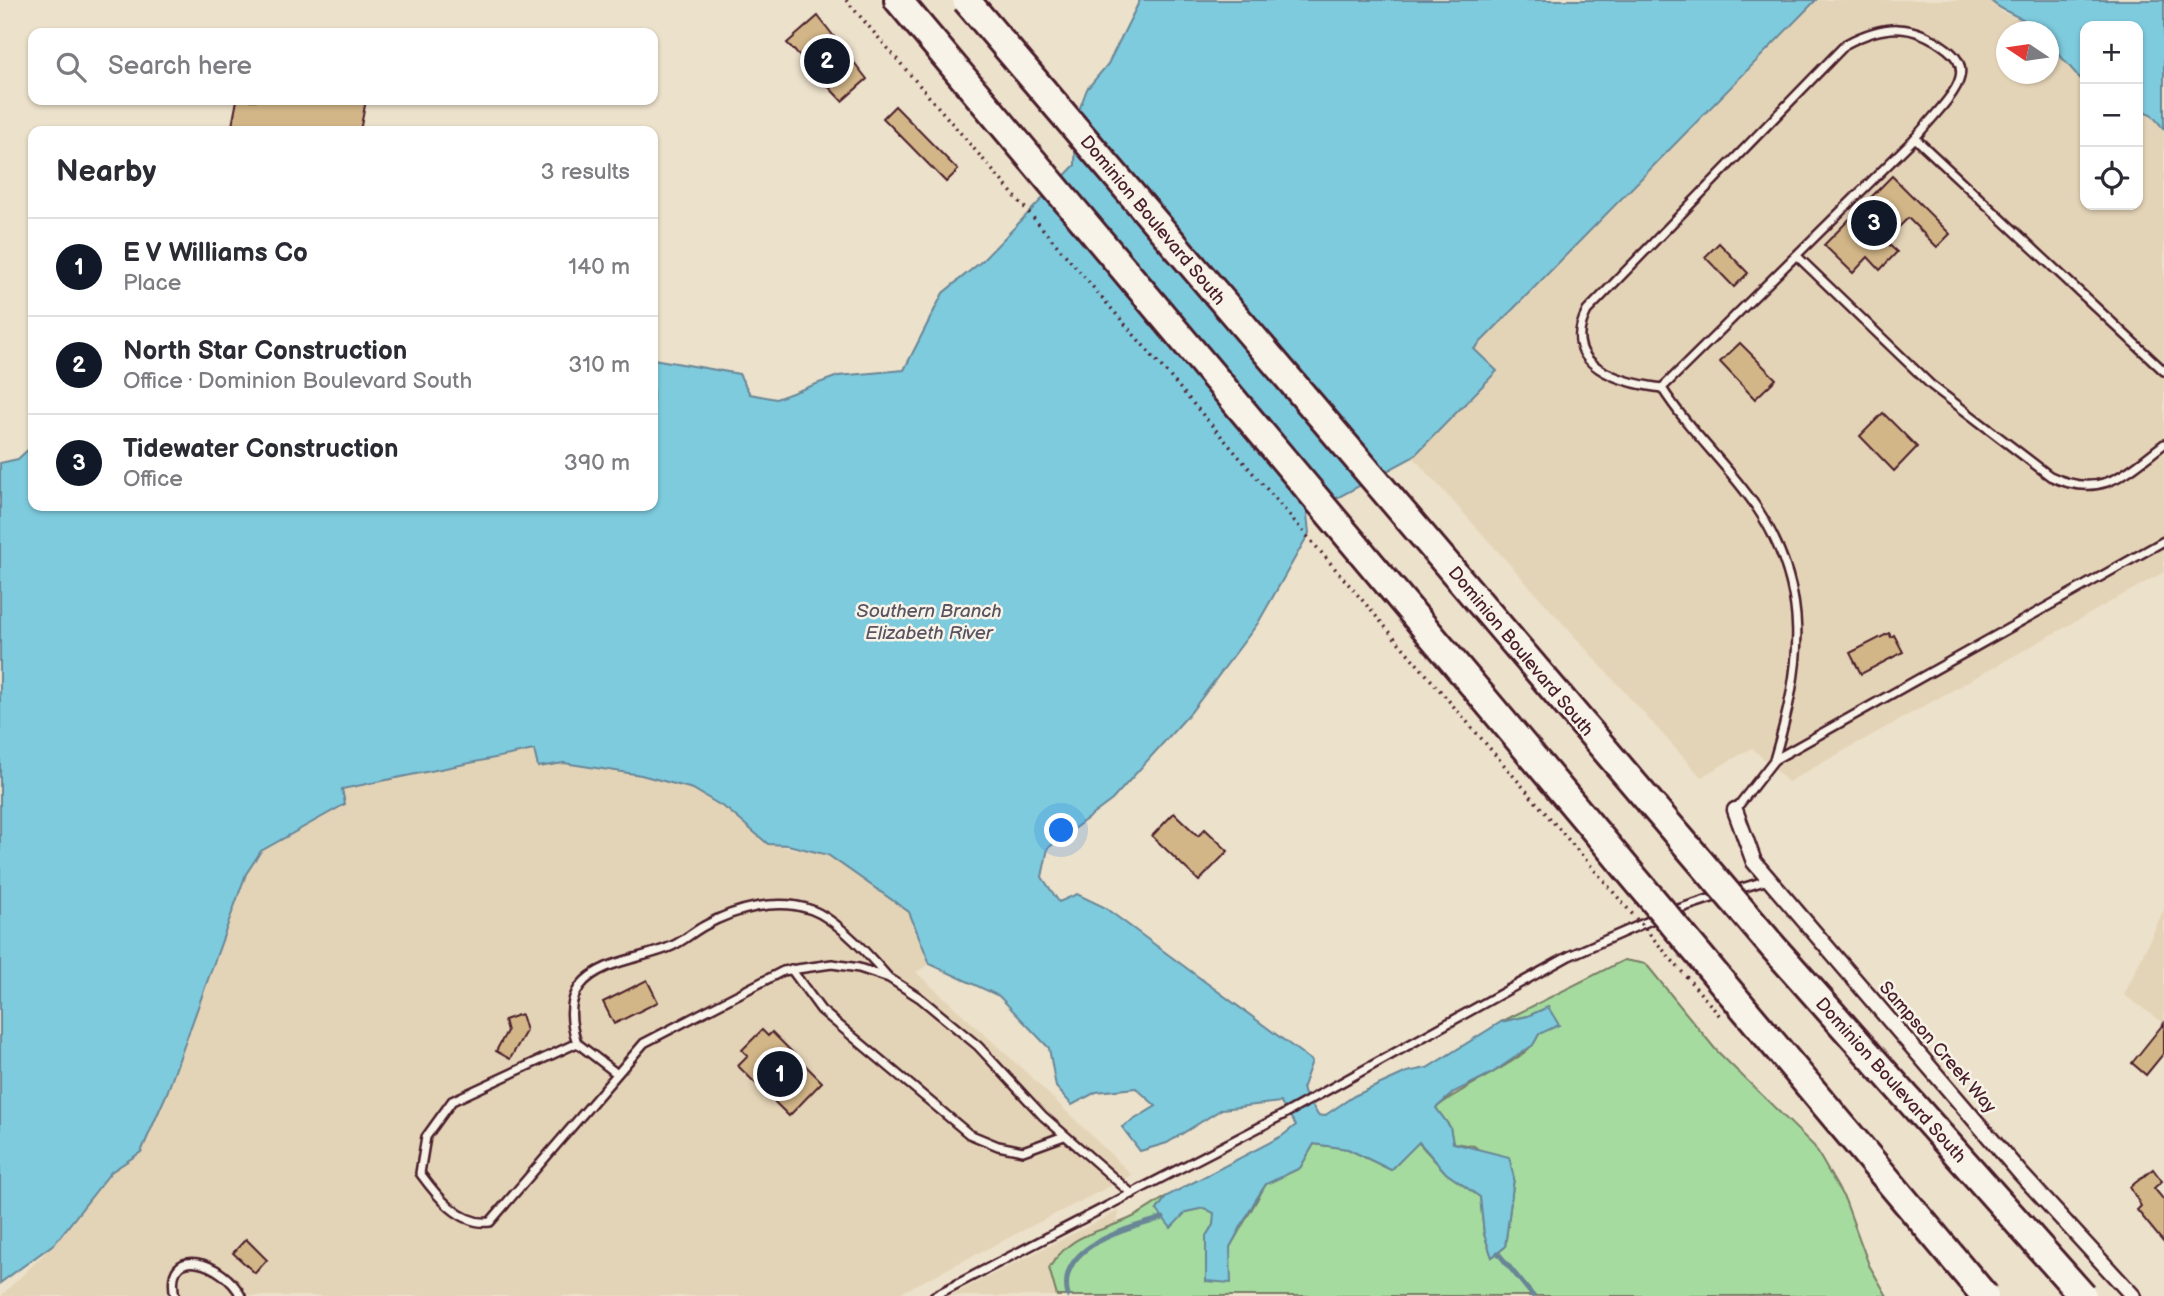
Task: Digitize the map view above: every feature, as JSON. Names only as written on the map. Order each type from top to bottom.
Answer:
[{"type":"highway","points":[[898,0],[1985,1296]]},
{"type":"highway","name":"Dominion Boulevard South","points":[[966,0],[1774,948],[2083,1296]]},
{"type":"street","name":"Sampson Creek Way","points":[[1735,810],[1749,854],[1769,880],[2021,1174],[2133,1296]]},
{"type":"lane","points":[[1902,28],[1929,35],[1957,56],[1961,74],[1957,85],[1915,138],[1662,388],[1632,385],[1606,375],[1592,364],[1582,345],[1580,324],[1587,311],[1846,44],[1871,31],[1902,28]]},
{"type":"lane","points":[[1915,138],[2164,371]]},
{"type":"lane","points":[[1797,256],[1931,385],[2050,476],[2071,486],[2089,488],[2108,482],[2164,444]]},
{"type":"lane","points":[[1662,388],[1681,416],[1754,504],[1777,543],[1789,574],[1798,611],[1797,673],[1774,760]]},
{"type":"lane","points":[[1735,810],[1774,760],[2164,541]]},
{"type":"lane","points":[[934,1296],[1279,1117],[1569,956],[1688,904],[1769,880]]},
{"type":"lane","points":[[616,1073],[577,1043],[571,1024],[572,1008],[580,986],[597,973],[673,946],[703,926],[737,911],[772,905],[812,910],[867,953],[890,978],[920,998],[978,1046],[1064,1136],[1132,1194]]},
{"type":"lane","points":[[577,1043],[452,1101],[444,1109],[426,1137],[420,1173],[437,1197],[471,1221],[490,1222],[644,1043],[791,969],[832,964],[859,968],[890,978]]},
{"type":"lane","points":[[791,969],[821,1010],[969,1134],[998,1146],[1023,1151],[1064,1136]]},
{"type":"lane","points":[[174,1296],[173,1282],[176,1272],[188,1262],[202,1261],[218,1270],[241,1296]]},
{"type":"path","points":[[846,0],[1727,1025]]},
{"type":"shaded area","points":[[1816,0],[1990,0],[2002,12],[2024,21],[1996,21],[1996,84],[2059,84],[2059,54],[2080,78],[2080,210],[2143,210],[2143,111],[2151,114],[2164,129],[2164,572],[1788,782],[1752,748],[1701,777],[1413,457],[1497,371],[1473,350]]},
{"type":"shaded area","points":[[535,750],[538,767],[564,763],[641,775],[693,789],[728,810],[768,844],[828,855],[909,912],[930,964],[916,972],[1028,1074],[1132,1175],[894,1296],[1,1296],[55,1243],[111,1172],[141,1152],[167,1093],[246,874],[261,851],[345,804],[342,789]]},
{"type":"shaded area","points":[[2164,909],[2164,1023],[2124,995]]},
{"type":"shaded area","points":[[1120,1210],[1114,1234],[1068,1296],[950,1296]]},
{"type":"green space","points":[[1624,960],[1646,964],[1716,1050],[1814,1146],[1845,1200],[1869,1265],[1887,1296],[1057,1296],[1049,1268],[1067,1247],[1086,1235],[1133,1217],[1167,1196],[1157,1210],[1185,1212],[1204,1208],[1215,1213],[1213,1225],[1206,1236],[1206,1280],[1230,1247],[1266,1184],[1300,1168],[1314,1144],[1348,1149],[1391,1170],[1418,1142],[1446,1173],[1480,1197],[1484,1234],[1492,1257],[1505,1247],[1514,1178],[1474,1146],[1453,1143],[1450,1127],[1436,1108],[1526,1051],[1539,1035],[1548,1007],[1528,1016],[1501,1022]]},
{"type":"water","name":"Southern Branch Elizabeth River","points":[[1140,0],[1816,0],[1474,349],[1497,371],[1413,457],[1307,514],[1309,533],[1258,623],[1191,712],[1112,800],[1048,848],[1042,877],[1059,902],[1077,894],[1104,907],[1312,1061],[1302,1089],[1318,1115],[1324,1116],[1354,1096],[1407,1072],[1427,1068],[1501,1022],[1528,1016],[1548,1007],[1559,1025],[1539,1034],[1533,1045],[1492,1073],[1454,1092],[1436,1108],[1450,1127],[1453,1143],[1509,1157],[1514,1178],[1505,1247],[1492,1257],[1484,1234],[1480,1197],[1446,1173],[1419,1142],[1391,1170],[1348,1149],[1314,1144],[1300,1168],[1266,1184],[1255,1201],[1230,1247],[1231,1283],[1206,1281],[1206,1236],[1213,1225],[1214,1213],[1204,1208],[1186,1212],[1171,1228],[1157,1210],[1167,1196],[1282,1136],[1296,1125],[1280,1102],[1222,1109],[1167,1143],[1140,1151],[1122,1127],[1156,1106],[1136,1088],[1096,1092],[1072,1105],[1056,1087],[1049,1048],[999,996],[930,964],[909,912],[828,855],[788,845],[768,844],[728,810],[693,789],[641,775],[564,763],[538,767],[534,750],[342,789],[345,804],[261,851],[246,874],[167,1093],[141,1152],[111,1172],[55,1243],[0,1283],[0,463],[18,459],[28,450],[28,511],[658,511],[658,360],[739,374],[750,394],[776,399],[838,376],[904,370],[943,293],[982,261],[1075,165],[1076,118],[1087,89],[1108,64]]},
{"type":"water","points":[[1990,0],[2164,0],[2164,129],[2151,114],[2143,111],[2143,21],[2080,21],[2080,78],[2059,54],[2059,21],[2027,21]]},
{"type":"building","points":[[818,16],[867,79],[842,101],[787,43]]},
{"type":"building","points":[[236,105],[365,105],[361,126],[232,126]]},
{"type":"building","points":[[895,106],[958,170],[946,182],[883,118]]},
{"type":"building","points":[[1892,176],[1950,234],[1937,247],[1908,218],[1885,241],[1897,252],[1880,270],[1868,257],[1853,273],[1824,245]]},
{"type":"building","points":[[1719,243],[1748,273],[1734,287],[1705,257]]},
{"type":"building","points":[[1740,343],[1776,379],[1755,399],[1720,362]]},
{"type":"building","points":[[1883,413],[1917,447],[1894,471],[1860,436]]},
{"type":"building","points":[[1889,633],[1891,637],[1894,635],[1903,652],[1861,674],[1850,653]]},
{"type":"building","points":[[1174,813],[1198,836],[1205,829],[1228,851],[1199,881],[1152,836]]},
{"type":"building","points":[[647,980],[658,1002],[614,1024],[603,1002]]},
{"type":"building","points":[[521,1014],[526,1031],[510,1059],[496,1051],[507,1031],[504,1020]]},
{"type":"building","points":[[2164,1023],[2164,1053],[2146,1075],[2132,1063]]},
{"type":"building","points":[[762,1030],[768,1036],[772,1032],[822,1082],[789,1116],[738,1066],[748,1056],[742,1050]]},
{"type":"building","points":[[2153,1169],[2162,1181],[2154,1188],[2164,1200],[2164,1243],[2137,1210],[2141,1206],[2130,1187]]},
{"type":"building","points":[[246,1239],[267,1260],[255,1273],[233,1253]]},
{"type":"waterway","points":[[1068,1296],[1067,1278],[1072,1264],[1083,1252],[1114,1234],[1163,1218]]},
{"type":"waterway","points":[[1498,1253],[1533,1296]]},
{"type":"place","name":"North Star Construction","points":[[827,61]]},
{"type":"place","name":"Tidewater Construction","points":[[1874,223]]},
{"type":"place","name":"E V Williams Co","points":[[780,1074]]}]
